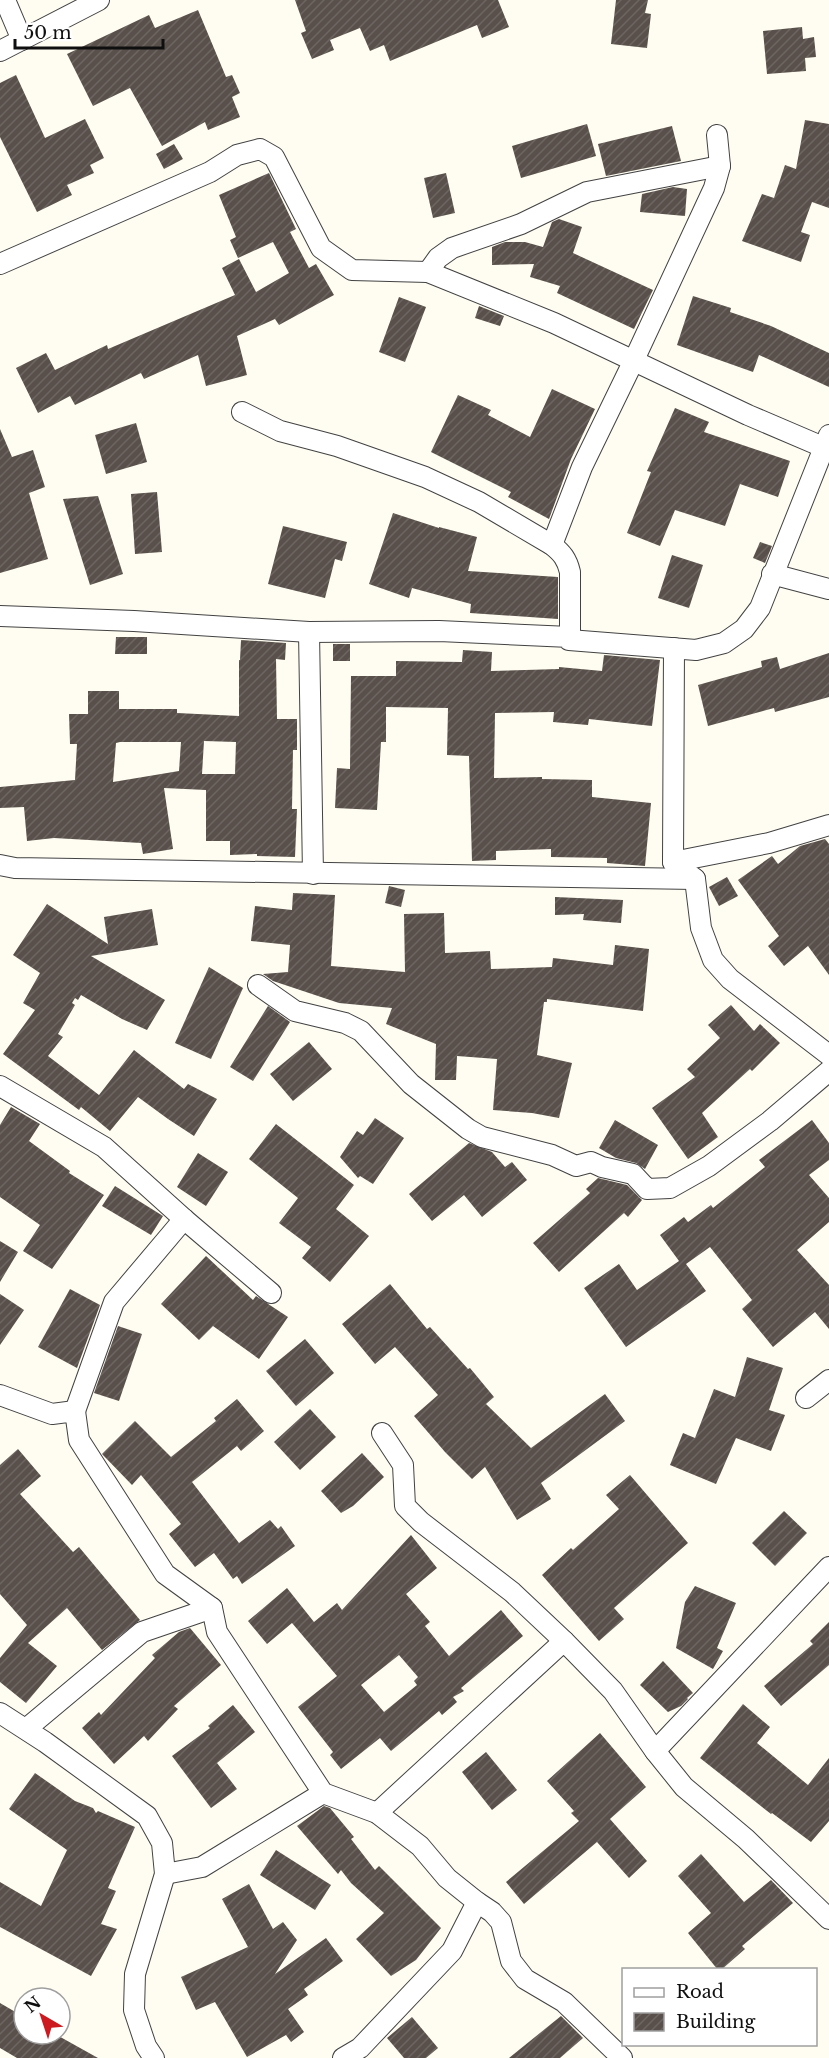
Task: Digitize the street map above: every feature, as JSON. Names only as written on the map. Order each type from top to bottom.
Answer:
[{"type":"street","points":[[5,0],[22,40]]},
{"type":"street","points":[[0,51],[99,0]]},
{"type":"street","points":[[552,545],[582,467],[714,188],[720,166],[717,135]]},
{"type":"street","points":[[0,264],[210,172],[237,155],[260,150],[274,157],[321,248],[352,270],[428,272],[554,323],[748,415],[826,441],[760,608],[744,629],[724,643],[696,650],[569,640],[570,572],[568,563],[552,545],[478,502],[425,477],[337,446],[280,431],[242,411]]},
{"type":"street","points":[[428,272],[438,258],[452,248],[521,224],[587,192],[720,166]]},
{"type":"street","points":[[772,574],[829,589]]},
{"type":"street","points":[[0,616],[134,621],[309,632],[439,631],[570,637]]},
{"type":"street","points":[[309,632],[313,874]]},
{"type":"street","points":[[673,862],[674,648]]},
{"type":"street","points":[[673,862],[769,843],[829,825]]},
{"type":"street","points":[[673,862],[695,879],[701,928],[712,960],[730,979],[829,1055]]},
{"type":"street","points":[[0,865],[15,868],[695,879]]},
{"type":"street","points":[[258,985],[295,1011],[345,1023],[361,1031],[411,1084],[482,1137],[552,1155],[576,1166],[591,1162],[633,1174],[647,1189],[670,1188],[709,1166],[770,1121],[829,1071]]},
{"type":"street","points":[[0,1086],[104,1147],[271,1293]]},
{"type":"street","points":[[184,1219],[114,1302],[75,1411],[80,1440],[165,1574],[212,1608],[217,1632],[323,1793],[376,1813],[420,1846],[447,1878],[492,1912],[501,1922],[511,1961],[525,1979],[564,2002],[622,2058]]},
{"type":"street","points":[[806,1398],[829,1380]]},
{"type":"street","points":[[0,1395],[52,1414],[75,1411]]},
{"type":"street","points":[[382,1433],[403,1465],[405,1506],[421,1522],[512,1592],[564,1641],[613,1691],[684,1787],[746,1839],[829,1919]]},
{"type":"street","points":[[656,1751],[829,1567]]},
{"type":"street","points":[[26,1729],[142,1632],[212,1608]]},
{"type":"street","points":[[376,1813],[564,1641]]},
{"type":"street","points":[[0,1713],[26,1729],[147,1816],[162,1843],[165,1874],[135,1974],[134,2010],[146,2046],[154,2058]]},
{"type":"street","points":[[165,1874],[202,1867],[323,1793]]},
{"type":"street","points":[[356,2055],[452,1951],[477,1902]]},
{"type":"building","points":[[295,0],[498,0],[509,27],[482,38],[477,25],[390,61],[384,45],[370,51],[360,28],[330,40],[334,50],[312,59],[301,33],[306,31]]},
{"type":"building","points":[[616,0],[648,0],[645,13],[651,14],[647,48],[611,44]]},
{"type":"building","points":[[198,10],[226,77],[232,75],[240,93],[232,97],[240,117],[208,130],[205,122],[162,146],[130,88],[93,106],[67,54],[149,15],[155,28]]},
{"type":"building","points":[[802,27],[803,39],[814,37],[816,57],[805,58],[806,71],[767,74],[763,31]]},
{"type":"building","points":[[16,75],[45,138],[85,119],[104,158],[90,165],[94,173],[67,185],[72,195],[37,212],[0,137],[0,83]]},
{"type":"building","points":[[805,120],[829,124],[829,208],[812,202],[801,232],[810,235],[801,262],[742,241],[762,194],[774,198],[785,165],[796,169]]},
{"type":"building","points":[[587,124],[596,156],[521,178],[512,146]]},
{"type":"building","points":[[672,126],[681,161],[606,176],[598,144]]},
{"type":"building","points":[[174,144],[183,159],[164,169],[156,154]]},
{"type":"building","points":[[269,173],[296,229],[290,232],[309,268],[316,264],[334,295],[279,325],[275,319],[237,336],[247,375],[206,386],[198,355],[144,379],[141,373],[75,405],[70,396],[38,413],[16,368],[46,353],[55,370],[107,345],[108,349],[235,295],[222,268],[239,259],[256,292],[289,273],[273,242],[238,258],[230,240],[236,237],[219,195]]},
{"type":"building","points":[[446,173],[455,213],[433,218],[424,178]]},
{"type":"building","points":[[673,187],[687,189],[685,216],[640,212],[642,194]]},
{"type":"building","points":[[559,219],[582,227],[573,253],[653,290],[634,329],[557,293],[560,286],[530,277],[534,264],[492,265],[492,247],[505,242],[525,242],[543,247],[552,222]]},
{"type":"building","points":[[693,296],[731,308],[730,312],[771,326],[829,353],[829,387],[759,355],[753,372],[677,345]]},
{"type":"building","points":[[399,297],[426,307],[405,362],[379,352]]},
{"type":"building","points":[[479,306],[504,316],[500,326],[475,318]]},
{"type":"building","points":[[552,389],[595,409],[571,459],[549,519],[508,497],[511,492],[431,452],[458,395],[491,410],[488,415],[530,437]]},
{"type":"building","points":[[675,408],[709,422],[704,432],[790,461],[778,497],[740,484],[725,526],[675,510],[660,546],[627,533],[651,472],[647,471]]},
{"type":"building","points":[[136,423],[147,462],[106,474],[95,435]]},
{"type":"building","points":[[0,429],[12,457],[33,450],[45,487],[29,493],[48,559],[0,573]]},
{"type":"building","points":[[157,492],[162,552],[135,554],[131,494]]},
{"type":"building","points":[[98,496],[123,574],[90,585],[63,499]]},
{"type":"building","points":[[393,513],[477,537],[468,571],[558,577],[558,619],[470,613],[471,604],[412,588],[409,598],[369,584]]},
{"type":"building","points":[[283,526],[347,542],[342,561],[335,559],[325,598],[268,584]]},
{"type":"building","points":[[760,542],[772,546],[765,563],[753,558]]},
{"type":"building","points":[[672,555],[703,565],[689,608],[658,598]]},
{"type":"building","points":[[116,637],[147,637],[147,654],[115,654]]},
{"type":"building","points":[[241,640],[286,643],[285,660],[276,659],[277,719],[297,719],[297,750],[293,750],[292,809],[297,809],[295,857],[257,856],[257,854],[230,855],[230,841],[206,841],[206,790],[164,788],[173,849],[143,854],[141,843],[54,838],[27,841],[24,807],[0,808],[0,787],[75,780],[77,744],[70,744],[69,714],[88,714],[88,691],[119,691],[119,709],[177,709],[177,713],[239,716]],"holes":[[[204,741],[236,742],[235,774],[202,774]],[[181,742],[179,771],[113,782],[116,743]]]},
{"type":"building","points":[[333,644],[350,644],[350,661],[333,661]]},
{"type":"building","points":[[463,650],[492,652],[491,671],[559,669],[559,667],[602,671],[604,655],[660,660],[652,726],[589,719],[588,725],[553,722],[554,712],[495,713],[494,778],[542,777],[542,779],[592,780],[592,797],[651,803],[645,866],[607,863],[607,858],[551,857],[551,849],[496,851],[496,860],[472,861],[469,756],[447,755],[448,708],[386,707],[386,742],[381,742],[377,810],[335,808],[337,768],[350,769],[351,676],[396,676],[396,661],[462,662]]},
{"type":"building","points":[[829,653],[829,697],[775,712],[774,708],[708,726],[698,685],[762,667],[761,661],[777,657],[780,669]]},
{"type":"building","points":[[825,839],[829,844],[829,975],[808,946],[784,966],[768,946],[779,936],[738,880],[772,856],[778,864],[800,846]]},
{"type":"building","points":[[727,877],[738,896],[719,906],[709,887]]},
{"type":"building","points":[[389,886],[405,890],[401,907],[385,903]]},
{"type":"building","points":[[293,893],[335,895],[331,966],[405,972],[404,914],[444,913],[445,953],[490,951],[491,969],[552,967],[553,958],[613,965],[615,945],[649,949],[643,1011],[547,999],[547,1002],[544,1002],[537,1055],[572,1063],[559,1118],[493,1110],[497,1059],[457,1056],[456,1080],[435,1080],[436,1044],[386,1024],[392,1008],[339,1003],[273,981],[263,974],[288,972],[290,945],[251,941],[255,906],[292,910]]},
{"type":"building","points":[[555,897],[623,900],[621,923],[583,920],[584,914],[555,915]]},
{"type":"building","points":[[47,904],[108,944],[104,917],[152,909],[158,945],[91,956],[165,1000],[147,1030],[122,1019],[81,995],[72,1003],[75,1005],[58,1034],[63,1037],[48,1056],[99,1095],[134,1050],[184,1089],[188,1084],[217,1099],[194,1136],[138,1097],[110,1131],[81,1107],[79,1110],[3,1054],[35,1010],[23,1003],[40,973],[13,955]]},
{"type":"building","points":[[209,967],[243,988],[211,1059],[175,1043]]},
{"type":"building","points":[[731,1005],[754,1031],[760,1024],[780,1043],[752,1071],[750,1069],[702,1113],[718,1137],[688,1159],[652,1108],[695,1077],[687,1069],[720,1038],[708,1025]]},
{"type":"building","points":[[268,1006],[290,1022],[253,1081],[230,1067]]},
{"type":"building","points":[[309,1042],[332,1069],[293,1101],[270,1074]]},
{"type":"building","points":[[11,1107],[40,1124],[29,1141],[70,1171],[69,1173],[104,1195],[52,1269],[23,1251],[40,1225],[0,1197],[0,1125]]},
{"type":"building","points":[[375,1118],[404,1138],[373,1184],[360,1176],[358,1178],[340,1157],[357,1131],[363,1135]]},
{"type":"building","points":[[615,1120],[658,1145],[645,1169],[636,1163],[616,1158],[599,1148]]},
{"type":"building","points":[[812,1120],[829,1143],[829,1160],[809,1175],[829,1198],[829,1222],[797,1250],[829,1285],[829,1329],[815,1312],[773,1347],[742,1309],[752,1300],[710,1247],[686,1264],[706,1291],[626,1347],[584,1288],[619,1264],[637,1290],[679,1261],[660,1235],[684,1217],[688,1222],[711,1205],[713,1208],[765,1167],[759,1160]]},
{"type":"building","points":[[276,1124],[354,1185],[336,1209],[369,1236],[330,1282],[302,1258],[311,1247],[279,1223],[298,1198],[249,1159]]},
{"type":"building","points":[[469,1143],[492,1152],[505,1167],[512,1162],[527,1180],[482,1217],[464,1195],[432,1221],[409,1194]]},
{"type":"building","points":[[198,1153],[228,1172],[206,1206],[177,1187]]},
{"type":"building","points":[[598,1178],[627,1185],[642,1200],[628,1217],[624,1213],[559,1272],[533,1243],[590,1193],[586,1189]]},
{"type":"building","points":[[115,1186],[163,1216],[151,1235],[102,1206]]},
{"type":"building","points":[[0,1241],[18,1252],[0,1282]]},
{"type":"building","points":[[206,1256],[253,1300],[256,1296],[288,1317],[259,1359],[213,1326],[199,1340],[161,1304]]},
{"type":"building","points":[[390,1284],[427,1329],[430,1327],[468,1369],[470,1368],[494,1397],[486,1404],[531,1448],[605,1394],[625,1421],[541,1483],[551,1499],[517,1520],[485,1467],[472,1479],[414,1416],[438,1395],[395,1347],[375,1364],[342,1324]]},
{"type":"building","points":[[70,1289],[100,1305],[77,1368],[38,1347]]},
{"type":"building","points":[[0,1294],[24,1310],[0,1345]]},
{"type":"building","points":[[118,1326],[142,1334],[119,1401],[94,1393]]},
{"type":"building","points":[[305,1339],[334,1373],[296,1406],[266,1371]]},
{"type":"building","points":[[747,1357],[783,1368],[769,1410],[785,1415],[771,1451],[736,1438],[716,1484],[670,1465],[683,1433],[695,1438],[714,1389],[735,1397]]},
{"type":"building","points":[[237,1399],[264,1431],[241,1451],[237,1446],[192,1482],[239,1543],[270,1520],[278,1529],[281,1526],[295,1546],[242,1584],[237,1576],[233,1579],[214,1553],[195,1567],[169,1534],[181,1524],[141,1475],[132,1485],[102,1454],[135,1421],[171,1457],[216,1421],[214,1418]]},
{"type":"building","points":[[310,1409],[336,1437],[300,1470],[274,1442]]},
{"type":"building","points":[[18,1449],[41,1476],[20,1494],[73,1552],[79,1547],[140,1620],[102,1650],[67,1608],[28,1643],[57,1666],[26,1703],[0,1682],[0,1658],[27,1625],[0,1594],[0,1465]]},
{"type":"building","points":[[362,1453],[384,1477],[353,1506],[341,1513],[321,1491]]},
{"type":"building","points":[[630,1475],[688,1543],[614,1608],[624,1619],[599,1641],[542,1575],[619,1509],[606,1495]]},
{"type":"building","points":[[784,1511],[807,1533],[775,1566],[752,1543]]},
{"type":"building","points":[[411,1535],[437,1568],[406,1594],[430,1622],[425,1626],[449,1656],[501,1610],[523,1636],[461,1688],[464,1691],[453,1697],[457,1702],[442,1715],[439,1711],[391,1751],[380,1738],[341,1769],[330,1755],[333,1752],[298,1707],[337,1676],[292,1623],[267,1644],[248,1621],[287,1588],[314,1622],[337,1603],[342,1610]],"holes":[[[399,1655],[418,1677],[414,1681],[417,1685],[384,1712],[361,1685]]]},
{"type":"building","points":[[695,1586],[736,1603],[717,1648],[723,1651],[713,1669],[676,1648],[685,1602]]},
{"type":"building","points":[[829,1622],[829,1665],[781,1706],[764,1686],[813,1644],[810,1641]]},
{"type":"building","points":[[190,1628],[221,1665],[174,1706],[178,1709],[148,1741],[144,1736],[114,1764],[82,1728],[99,1712],[101,1715],[155,1658],[152,1655],[179,1632]]},
{"type":"building","points":[[663,1661],[693,1693],[681,1706],[668,1712],[640,1685]]},
{"type":"building","points":[[743,1704],[770,1727],[757,1743],[808,1785],[829,1758],[829,1821],[811,1842],[771,1814],[700,1758]]},
{"type":"building","points":[[233,1705],[255,1732],[217,1763],[237,1789],[211,1808],[172,1756],[210,1728],[208,1726]]},
{"type":"building","points":[[600,1733],[646,1787],[610,1819],[647,1861],[629,1878],[597,1842],[524,1904],[506,1882],[579,1821],[571,1813],[574,1811],[547,1781]]},
{"type":"building","points":[[486,1752],[517,1790],[492,1810],[462,1772]]},
{"type":"building","points":[[35,1773],[75,1801],[93,1808],[96,1813],[98,1811],[135,1827],[108,1888],[116,1891],[101,1924],[117,1929],[91,1976],[0,1927],[0,1882],[41,1906],[67,1850],[9,1809]]},
{"type":"building","points":[[324,1806],[330,1808],[354,1837],[351,1839],[375,1870],[379,1866],[441,1928],[416,1960],[391,1976],[356,1939],[384,1913],[351,1883],[341,1870],[338,1874],[297,1826]]},
{"type":"building","points":[[276,1850],[331,1885],[315,1910],[260,1875]]},
{"type":"building","points":[[701,1854],[744,1902],[771,1880],[793,1903],[742,1946],[745,1949],[723,1968],[716,1968],[688,1933],[711,1913],[678,1876]]},
{"type":"building","points":[[249,1884],[273,1929],[283,1922],[297,1940],[275,1974],[326,1938],[343,1961],[304,1989],[308,1995],[288,2009],[304,2032],[291,2042],[286,2035],[247,2057],[215,2002],[196,2010],[181,1977],[248,1947],[222,1899]]},
{"type":"building","points":[[0,2003],[12,2010],[12,2046],[72,2046],[72,2043],[98,2058],[17,2058],[0,2048]]},
{"type":"building","points":[[561,2016],[583,2038],[560,2058],[509,2058]]},
{"type":"building","points":[[412,2017],[438,2048],[426,2058],[404,2058],[387,2038]]}]
